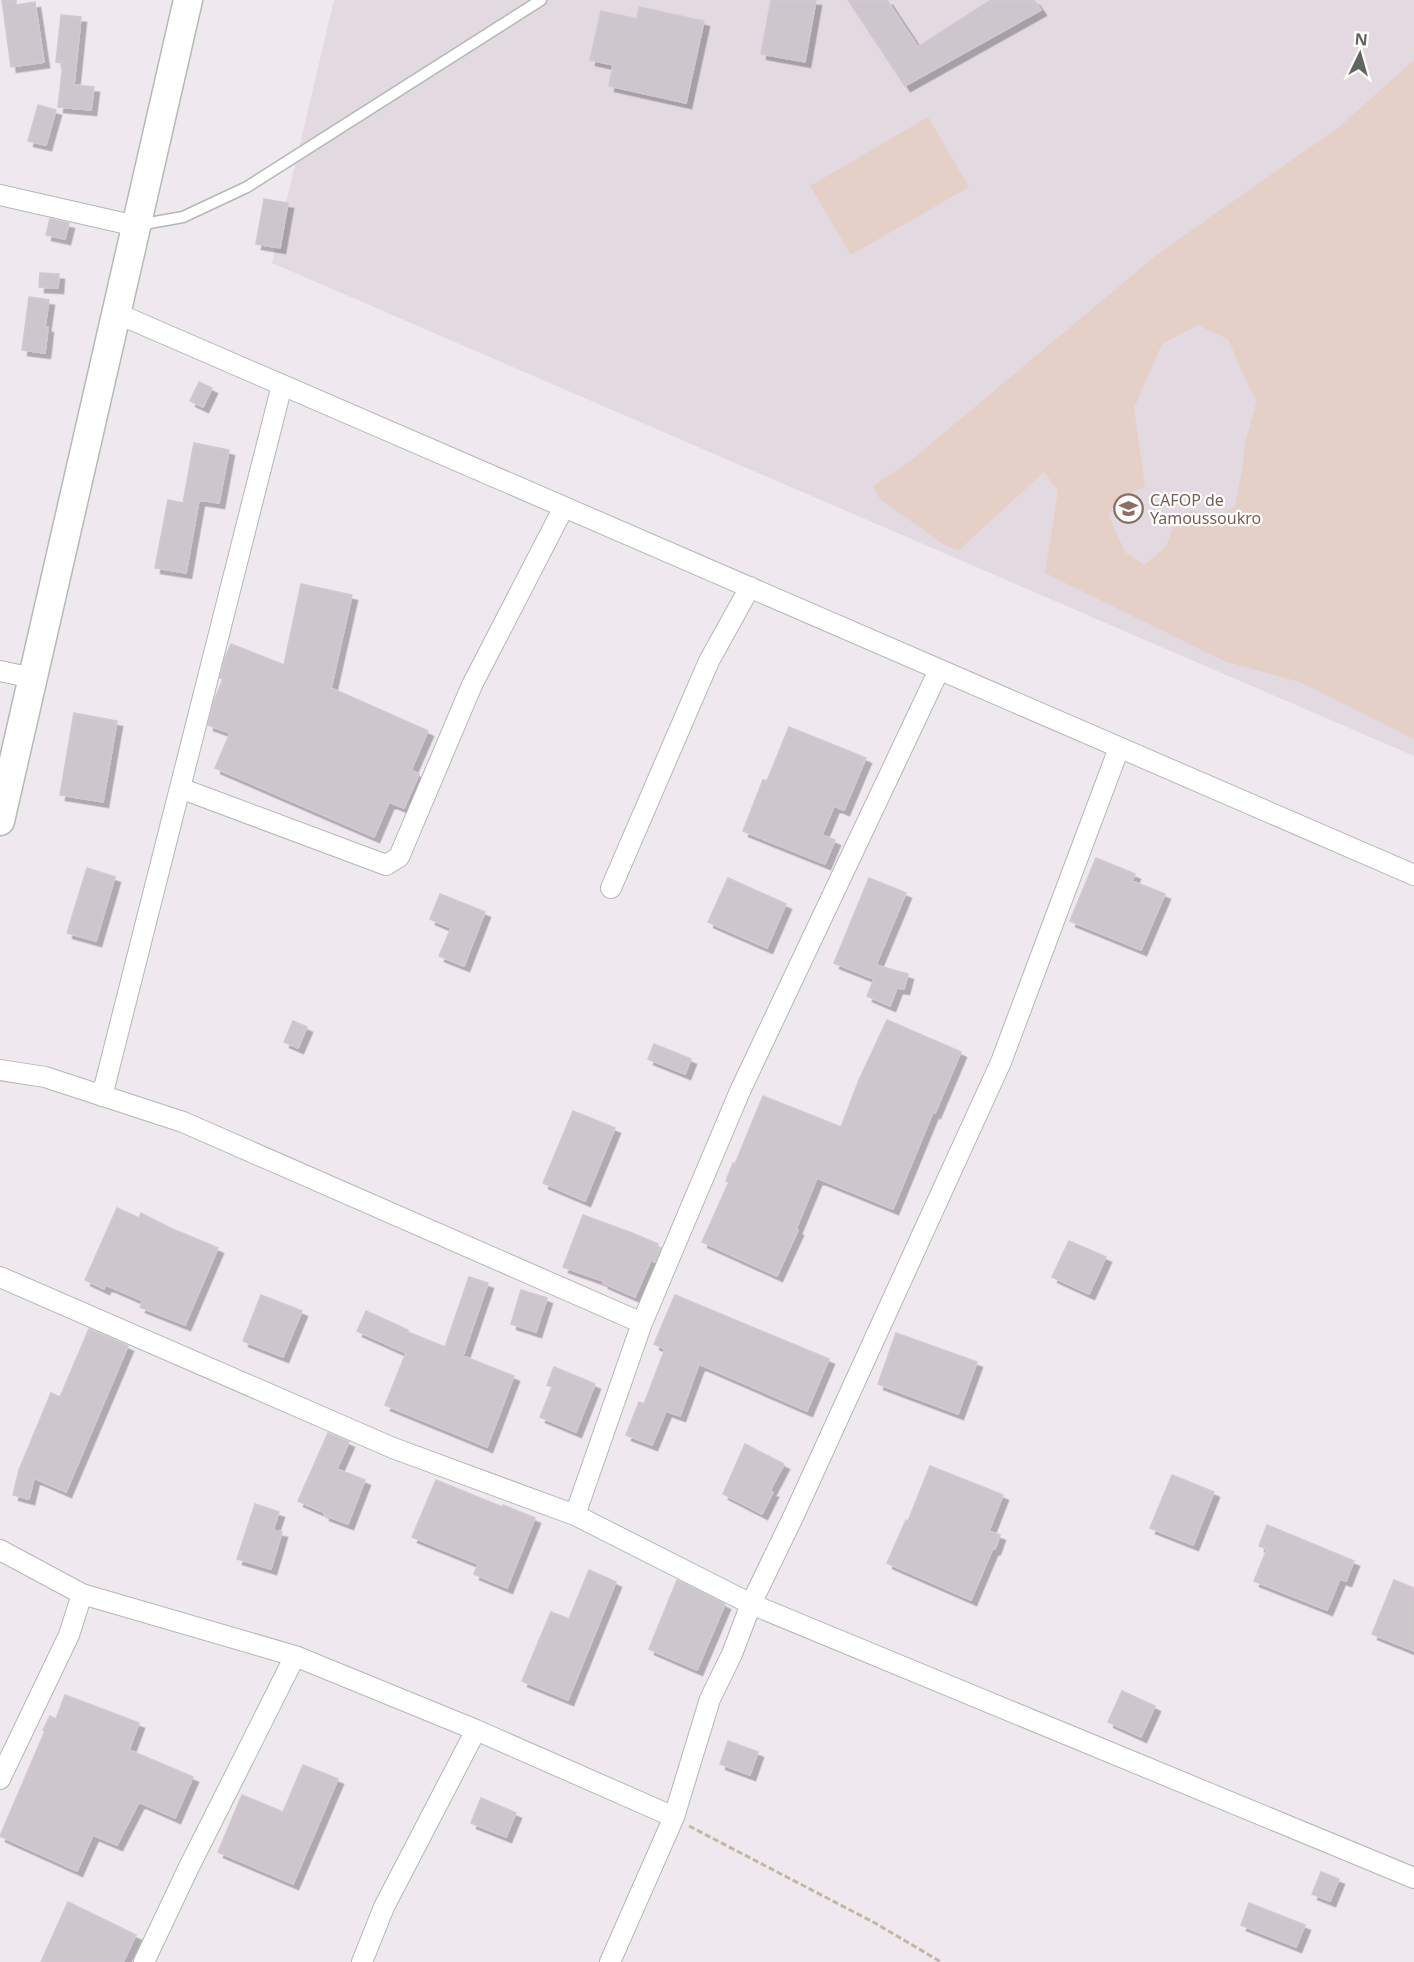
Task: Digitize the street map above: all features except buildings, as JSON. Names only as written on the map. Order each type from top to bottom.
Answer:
[{"type":"street","points":[[0,821],[188,0]]},
{"type":"street","points":[[0,195],[136,226]]},
{"type":"street","points":[[116,313],[1414,876]]},
{"type":"street","points":[[102,1096],[282,385]]},
{"type":"street","points":[[180,788],[386,865],[399,857],[472,685],[564,507]]},
{"type":"street","points":[[612,888],[709,661],[750,588]]},
{"type":"street","points":[[575,1515],[642,1323],[740,1091],[939,670]]},
{"type":"street","points":[[0,672],[33,678]]},
{"type":"street","points":[[610,1962],[674,1817],[710,1699],[732,1654],[751,1604],[805,1492],[1001,1062],[1119,748]]},
{"type":"street","points":[[0,1070],[45,1077],[183,1122],[642,1323]]},
{"type":"street","points":[[0,1277],[393,1448],[575,1515],[751,1604],[1414,1878]]},
{"type":"street","points":[[0,1550],[82,1594],[295,1656],[476,1730],[674,1817]]},
{"type":"street","points":[[0,1779],[69,1635],[82,1594]]},
{"type":"street","points":[[144,1962],[295,1656]]},
{"type":"street","points":[[362,1962],[384,1907],[476,1730]]},
{"type":"lane","points":[[136,226],[183,217],[247,187],[541,0]]},
{"type":"path","points":[[674,1817],[875,1923],[941,1962]]},
{"type":"shaded area","name":"CAFOP de Yamoussoukro","points":[[334,0],[1414,0],[1414,756],[272,263]]},
{"type":"shaded area","points":[[1414,60],[1414,739],[1300,682],[1224,661],[1045,573],[1058,491],[1044,472],[959,550],[946,546],[880,499],[873,486],[909,462],[1159,253],[1339,127]],"holes":[[[1198,325],[1228,339],[1257,400],[1245,443],[1235,506],[1222,515],[1191,511],[1175,521],[1166,547],[1144,565],[1125,552],[1109,516],[1116,501],[1145,486],[1134,408],[1162,344]]]},
{"type":"shaded area","points":[[928,117],[969,187],[851,255],[810,186]]},
{"type":"place","name":"CAFOP de Yamoussoukro","points":[[1129,509]]}]
